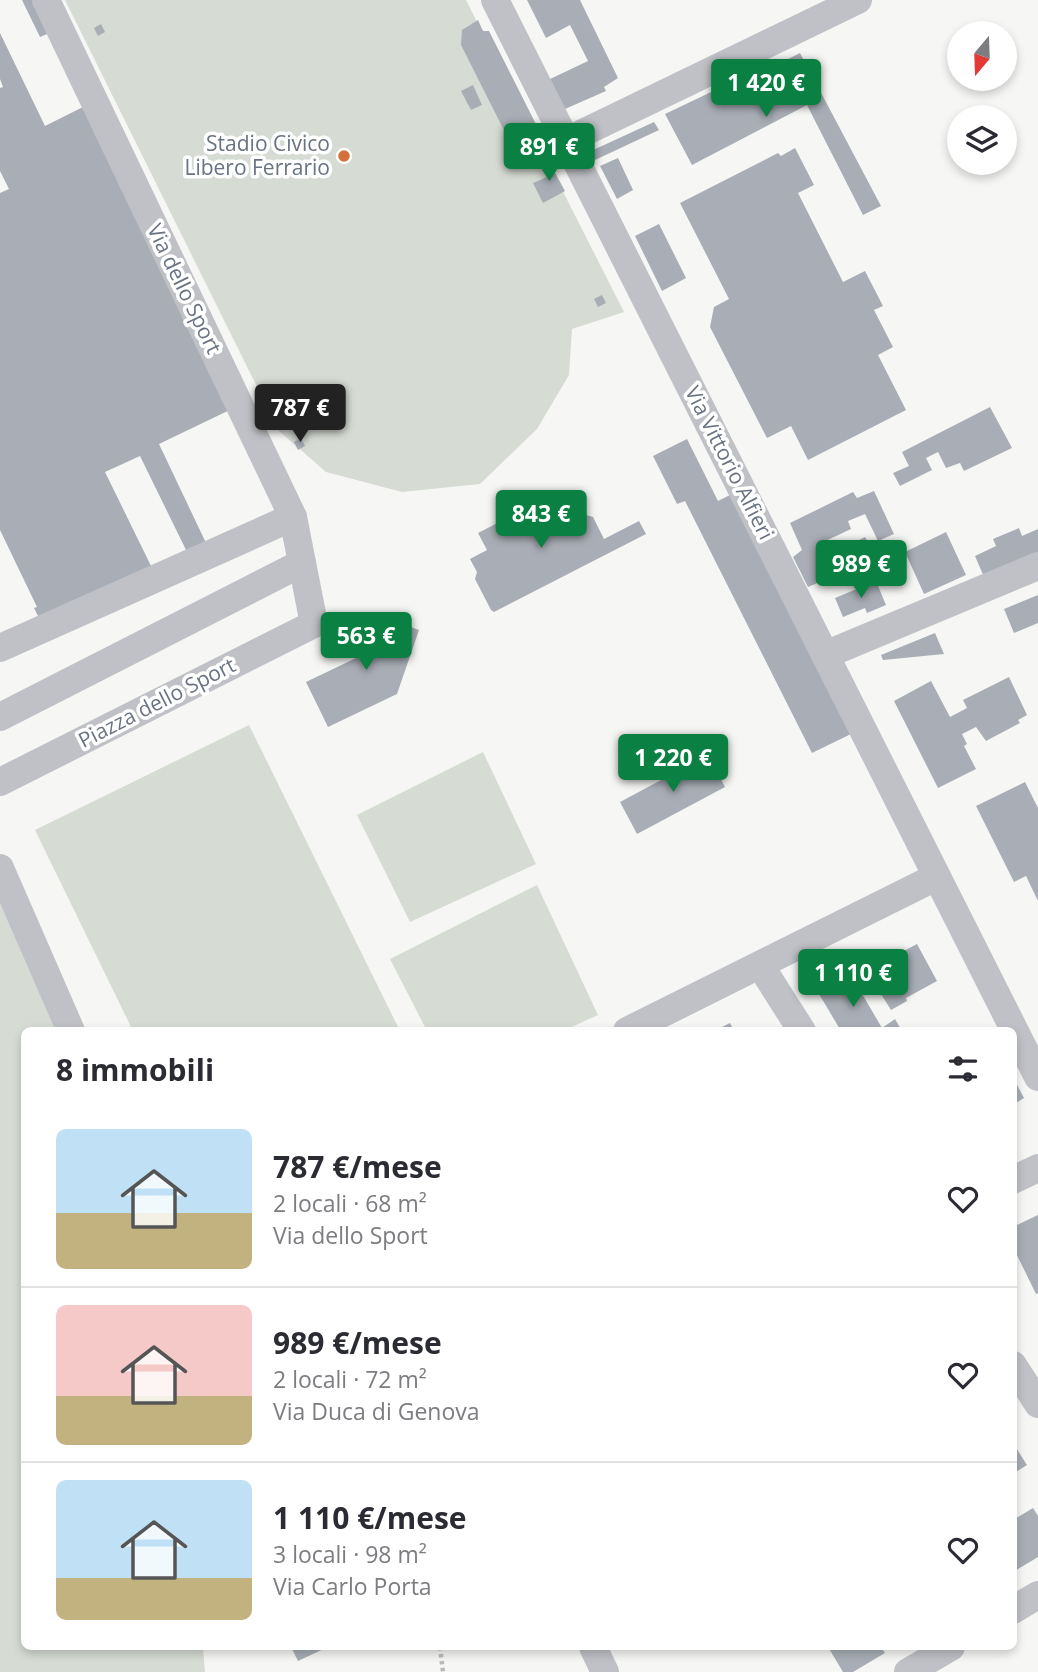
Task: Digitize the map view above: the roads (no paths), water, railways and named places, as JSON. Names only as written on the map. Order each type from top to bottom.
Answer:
[{"type":"street","name":"Via dello Sport","points":[[46,0],[293,517],[314,624]]},
{"type":"street","name":"Via Vittorio Alfieri","points":[[495,0],[1012,1027]]},
{"type":"street","points":[[566,141],[858,0]]},
{"type":"street","points":[[0,648],[293,517]]},
{"type":"street","points":[[0,717],[302,563]]},
{"type":"street","points":[[825,655],[1038,566]]},
{"type":"street","name":"Piazza dello Sport","points":[[0,782],[314,624]]},
{"type":"street","points":[[0,868],[69,1027]]},
{"type":"street","points":[[636,1027],[936,877]]},
{"type":"street","points":[[760,965],[799,1027]]},
{"type":"street","name":"Via Vittorio Alfieri","points":[[1017,1036],[1038,1077]]},
{"type":"street","points":[[1017,1178],[1038,1168]]},
{"type":"street","points":[[1017,1371],[1038,1404]]},
{"type":"street","points":[[1017,1608],[1038,1595]]},
{"type":"street","points":[[594,1650],[605,1672]]},
{"type":"street","points":[[908,1672],[946,1650]]},
{"type":"place","name":"Stadio Civico Libero Ferrario","points":[[344,156]]}]
